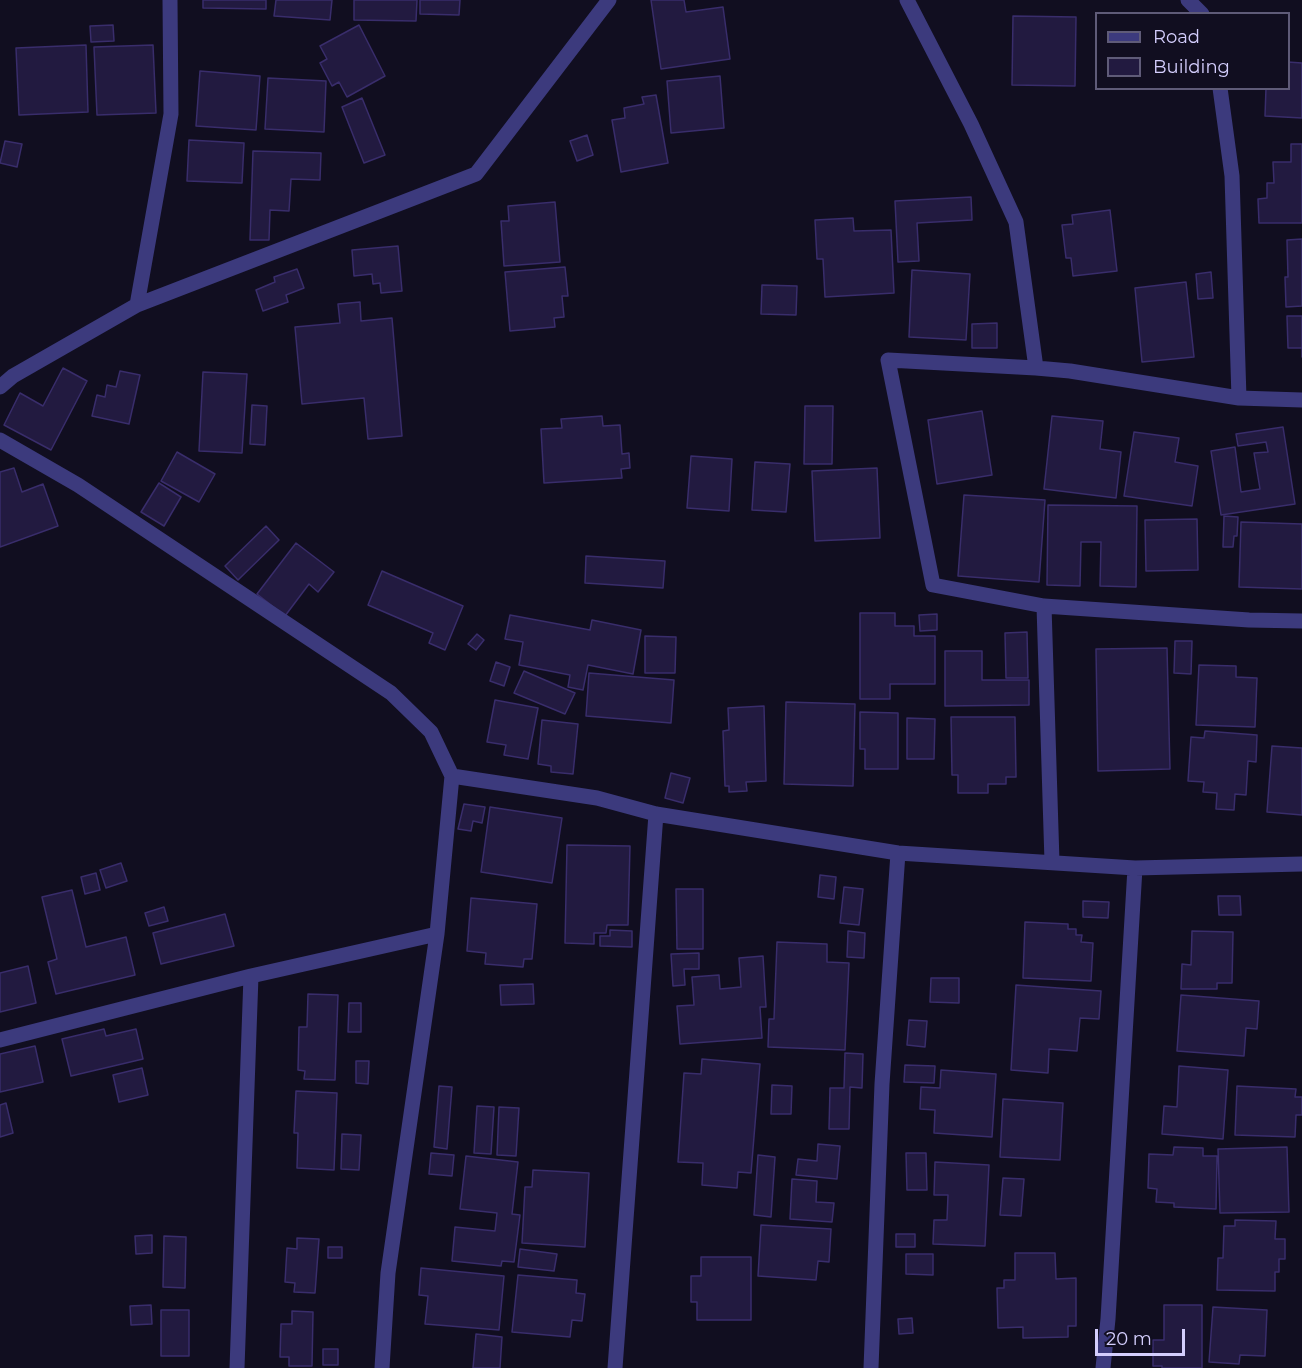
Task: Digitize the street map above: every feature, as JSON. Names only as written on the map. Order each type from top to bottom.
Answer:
[{"type":"street","points":[[137,304],[171,114],[170,0]]},
{"type":"street","points":[[0,387],[13,376],[137,304],[476,174],[609,0]]},
{"type":"street","points":[[907,0],[971,124],[1016,222],[1036,368]]},
{"type":"street","points":[[1188,0],[1200,12]]},
{"type":"street","points":[[1220,90],[1232,176],[1239,398]]},
{"type":"street","points":[[1302,400],[1239,398],[1036,368],[888,360],[933,585],[1044,606],[1249,620],[1302,621]]},
{"type":"street","points":[[0,440],[78,485],[391,693],[431,732],[452,776],[437,934],[388,1273],[382,1368]]},
{"type":"street","points":[[1044,606],[1052,862]]},
{"type":"street","points":[[452,776],[597,798],[656,814],[898,853],[1135,868],[1302,864]]},
{"type":"street","points":[[615,1368],[656,814]]},
{"type":"street","points":[[871,1368],[882,1084],[898,853]]},
{"type":"street","points":[[1103,1368],[1108,1319],[1135,868]]},
{"type":"street","points":[[0,1040],[251,976],[437,934]]},
{"type":"street","points":[[237,1368],[251,976]]},
{"type":"building","points":[[203,0],[266,0],[266,9],[203,8]]},
{"type":"building","points":[[276,0],[332,0],[330,20],[274,16]]},
{"type":"building","points":[[354,0],[417,0],[416,21],[354,20]]},
{"type":"building","points":[[420,0],[460,0],[459,15],[420,14]]},
{"type":"building","points":[[651,0],[684,0],[686,12],[723,7],[730,59],[661,69]]},
{"type":"building","points":[[1013,16],[1076,17],[1075,86],[1012,85]]},
{"type":"building","points":[[113,25],[114,41],[91,42],[90,26]]},
{"type":"building","points":[[359,25],[385,76],[347,97],[339,82],[332,86],[320,63],[327,59],[320,46]]},
{"type":"building","points":[[86,45],[88,112],[19,115],[16,48]]},
{"type":"building","points":[[153,45],[156,113],[97,115],[94,47]]},
{"type":"building","points":[[1290,62],[1302,63],[1302,118],[1265,116],[1266,90],[1290,90]]},
{"type":"building","points":[[200,71],[260,76],[256,130],[196,126]]},
{"type":"building","points":[[720,76],[724,128],[671,133],[667,81]]},
{"type":"building","points":[[268,78],[326,81],[324,132],[265,129]]},
{"type":"building","points":[[656,95],[668,163],[621,172],[612,120],[625,118],[624,108],[644,104],[642,97]]},
{"type":"building","points":[[362,98],[385,155],[364,163],[342,107]]},
{"type":"building","points":[[587,135],[593,155],[577,161],[570,141]]},
{"type":"building","points":[[189,140],[244,143],[242,183],[187,181]]},
{"type":"building","points":[[5,141],[22,144],[17,167],[0,163]]},
{"type":"building","points":[[1291,144],[1302,144],[1302,223],[1259,223],[1258,199],[1267,198],[1267,183],[1274,183],[1273,162],[1291,162]]},
{"type":"building","points":[[253,151],[321,153],[320,180],[291,179],[289,211],[270,210],[269,240],[250,240]]},
{"type":"building","points":[[971,197],[972,220],[917,223],[919,261],[898,262],[895,201]]},
{"type":"building","points":[[555,202],[560,262],[504,266],[501,221],[509,221],[508,206]]},
{"type":"building","points":[[1110,210],[1117,271],[1073,276],[1071,258],[1066,258],[1062,225],[1073,224],[1072,215]]},
{"type":"building","points":[[853,218],[854,231],[891,230],[894,293],[825,297],[823,259],[817,259],[815,220]]},
{"type":"building","points":[[1302,239],[1302,306],[1286,307],[1287,240]]},
{"type":"building","points":[[398,246],[402,291],[381,293],[380,283],[373,284],[372,274],[354,276],[352,250]]},
{"type":"building","points":[[565,267],[568,296],[562,296],[564,317],[554,318],[555,327],[510,331],[505,272]]},
{"type":"building","points":[[297,269],[304,288],[286,295],[288,302],[263,311],[256,290],[275,282],[274,277]]},
{"type":"building","points":[[912,270],[970,274],[966,340],[909,337]]},
{"type":"building","points":[[1211,272],[1213,298],[1198,299],[1196,274]]},
{"type":"building","points":[[1186,282],[1194,357],[1142,362],[1135,288]]},
{"type":"building","points":[[762,285],[797,286],[796,315],[761,314]]},
{"type":"building","points":[[360,302],[361,321],[392,318],[402,436],[368,439],[364,398],[302,404],[295,327],[340,323],[338,304]]},
{"type":"building","points":[[1287,316],[1302,316],[1302,348],[1288,348]]},
{"type":"building","points":[[997,323],[997,348],[972,348],[972,324]]},
{"type":"building","points":[[63,368],[87,381],[51,450],[4,425],[20,393],[43,406]]},
{"type":"building","points":[[120,371],[140,375],[129,424],[92,416],[97,395],[105,397],[107,385],[116,387]]},
{"type":"building","points":[[203,372],[247,374],[242,453],[199,451]]},
{"type":"building","points":[[252,405],[267,406],[265,445],[250,444]]},
{"type":"building","points":[[805,406],[833,406],[832,464],[804,464]]},
{"type":"building","points":[[982,411],[992,475],[937,484],[928,420]]},
{"type":"building","points":[[602,416],[603,426],[620,425],[622,454],[629,453],[630,468],[621,469],[622,478],[544,483],[541,429],[562,428],[561,419]]},
{"type":"building","points":[[1052,416],[1103,421],[1100,449],[1121,452],[1116,498],[1044,489]]},
{"type":"building","points":[[1283,427],[1295,504],[1221,515],[1211,451],[1235,447],[1241,492],[1260,489],[1254,453],[1268,452],[1266,442],[1238,446],[1236,434]]},
{"type":"building","points":[[1134,432],[1179,438],[1175,462],[1198,466],[1192,506],[1124,496]]},
{"type":"building","points":[[177,452],[215,474],[199,502],[161,481]]},
{"type":"building","points":[[691,456],[732,459],[729,511],[687,508]]},
{"type":"building","points":[[755,462],[790,464],[786,512],[752,510]]},
{"type":"building","points":[[14,468],[22,492],[43,484],[58,526],[0,547],[0,472]]},
{"type":"building","points":[[877,468],[880,538],[815,541],[812,471]]},
{"type":"building","points":[[159,483],[181,497],[164,526],[141,512]]},
{"type":"building","points":[[964,495],[1045,500],[1039,582],[958,576]]},
{"type":"building","points":[[1048,505],[1137,506],[1136,587],[1100,586],[1101,542],[1081,542],[1080,586],[1047,585]]},
{"type":"building","points":[[1224,516],[1238,517],[1237,536],[1234,536],[1233,547],[1223,547]]},
{"type":"building","points":[[1197,519],[1198,570],[1146,571],[1145,520]]},
{"type":"building","points":[[1241,522],[1302,524],[1302,589],[1239,587]]},
{"type":"building","points":[[266,526],[279,540],[238,580],[225,566]]},
{"type":"building","points":[[296,543],[334,572],[318,592],[309,584],[285,616],[257,594]]},
{"type":"building","points":[[586,556],[665,561],[663,588],[585,583]]},
{"type":"building","points":[[382,571],[463,606],[445,650],[429,643],[433,633],[368,605]]},
{"type":"building","points":[[860,613],[895,613],[895,626],[914,626],[914,636],[935,636],[935,684],[890,684],[890,699],[860,699]]},
{"type":"building","points":[[937,614],[937,630],[920,631],[919,615]]},
{"type":"building","points":[[510,615],[590,630],[592,620],[641,630],[633,674],[588,665],[583,690],[568,687],[570,675],[519,665],[523,642],[505,639]]},
{"type":"building","points":[[1027,632],[1028,678],[1006,678],[1005,633]]},
{"type":"building","points":[[477,634],[484,640],[476,650],[468,644]]},
{"type":"building","points":[[645,636],[676,637],[675,673],[645,673]]},
{"type":"building","points":[[1175,641],[1192,641],[1191,674],[1174,673]]},
{"type":"building","points":[[1167,648],[1170,769],[1098,771],[1096,649]]},
{"type":"building","points":[[945,651],[982,651],[982,680],[1029,680],[1029,705],[945,706]]},
{"type":"building","points":[[496,662],[510,667],[504,686],[490,681]]},
{"type":"building","points":[[1199,665],[1236,666],[1236,677],[1257,678],[1255,727],[1196,725]]},
{"type":"building","points":[[524,671],[575,693],[565,714],[514,693]]},
{"type":"building","points":[[589,673],[674,680],[671,723],[586,716]]},
{"type":"building","points":[[495,700],[538,708],[528,759],[504,755],[506,745],[487,742]]},
{"type":"building","points":[[786,702],[855,704],[853,786],[784,784]]},
{"type":"building","points":[[764,706],[766,781],[746,782],[747,791],[729,792],[729,786],[725,786],[723,731],[729,730],[728,708]]},
{"type":"building","points":[[860,712],[898,713],[898,769],[865,769],[865,749],[860,749]]},
{"type":"building","points":[[951,717],[1015,717],[1016,777],[1006,777],[1006,784],[988,784],[988,793],[958,793],[958,775],[952,775]]},
{"type":"building","points":[[907,718],[935,719],[934,759],[907,759]]},
{"type":"building","points":[[542,720],[578,724],[573,774],[551,772],[551,766],[538,764]]},
{"type":"building","points":[[1205,731],[1257,735],[1256,762],[1248,761],[1246,795],[1235,794],[1234,810],[1216,809],[1217,793],[1203,792],[1204,782],[1188,781],[1191,737],[1204,738]]},
{"type":"building","points":[[1272,746],[1302,748],[1302,815],[1267,812]]},
{"type":"building","points":[[671,773],[690,778],[683,803],[665,798]]},
{"type":"building","points":[[464,804],[485,807],[482,823],[473,821],[471,831],[458,829]]},
{"type":"building","points":[[490,807],[562,818],[552,883],[481,872]]},
{"type":"building","points":[[567,845],[630,846],[628,925],[607,925],[606,933],[594,933],[594,944],[565,943]]},
{"type":"building","points":[[121,863],[127,881],[106,888],[100,870]]},
{"type":"building","points":[[96,873],[100,890],[85,894],[81,877]]},
{"type":"building","points":[[820,875],[836,877],[834,899],[818,897]]},
{"type":"building","points":[[844,887],[863,889],[859,925],[840,923]]},
{"type":"building","points":[[676,889],[703,889],[703,949],[677,949]]},
{"type":"building","points":[[72,890],[86,947],[126,937],[135,975],[56,994],[48,962],[57,959],[42,897]]},
{"type":"building","points":[[1218,896],[1240,896],[1241,915],[1219,915]]},
{"type":"building","points":[[471,898],[537,904],[532,959],[524,959],[523,967],[485,964],[486,953],[467,951]]},
{"type":"building","points":[[1083,901],[1109,902],[1108,918],[1083,917]]},
{"type":"building","points":[[164,907],[168,921],[149,926],[145,913]]},
{"type":"building","points":[[225,914],[234,946],[161,964],[153,933]]},
{"type":"building","points":[[1025,922],[1068,924],[1068,929],[1076,929],[1076,935],[1082,935],[1081,942],[1093,943],[1091,981],[1023,978]]},
{"type":"building","points":[[610,930],[632,931],[632,947],[600,946],[600,936],[610,936]]},
{"type":"building","points":[[848,931],[865,933],[864,958],[847,957]]},
{"type":"building","points":[[1192,931],[1233,932],[1232,983],[1217,983],[1217,989],[1181,989],[1182,964],[1191,965]]},
{"type":"building","points":[[777,942],[827,944],[827,962],[849,963],[845,1050],[768,1047],[769,1019],[774,1019]]},
{"type":"building","points":[[699,953],[699,969],[684,969],[685,985],[673,986],[671,954]]},
{"type":"building","points":[[763,956],[766,1007],[760,1007],[762,1038],[680,1044],[677,1006],[694,1005],[692,977],[719,975],[720,989],[741,987],[739,958]]},
{"type":"building","points":[[28,966],[36,1003],[0,1012],[0,973]]},
{"type":"building","points":[[931,978],[959,978],[959,1003],[930,1002]]},
{"type":"building","points":[[533,984],[534,1004],[501,1005],[500,985]]},
{"type":"building","points":[[1016,985],[1101,991],[1099,1019],[1080,1018],[1077,1051],[1049,1049],[1048,1073],[1011,1070]]},
{"type":"building","points":[[308,994],[338,995],[335,1080],[304,1079],[305,1071],[298,1070],[299,1027],[307,1027]]},
{"type":"building","points":[[1181,995],[1259,1001],[1257,1029],[1246,1028],[1244,1056],[1177,1051]]},
{"type":"building","points":[[349,1003],[361,1003],[361,1032],[348,1032]]},
{"type":"building","points":[[909,1020],[927,1021],[925,1047],[907,1045]]},
{"type":"building","points":[[104,1029],[106,1036],[136,1029],[143,1059],[71,1076],[62,1039]]},
{"type":"building","points":[[35,1046],[43,1082],[0,1092],[0,1054]]},
{"type":"building","points":[[845,1053],[863,1054],[862,1088],[850,1087],[849,1129],[829,1129],[830,1088],[844,1088]]},
{"type":"building","points":[[702,1059],[760,1064],[751,1173],[738,1172],[737,1188],[702,1185],[703,1163],[678,1162],[684,1073],[701,1074]]},
{"type":"building","points":[[356,1061],[369,1061],[368,1084],[356,1083]]},
{"type":"building","points":[[905,1065],[935,1066],[934,1083],[904,1082]]},
{"type":"building","points":[[1179,1066],[1228,1070],[1223,1139],[1162,1134],[1164,1106],[1177,1107]]},
{"type":"building","points":[[142,1068],[148,1095],[119,1102],[113,1075]]},
{"type":"building","points":[[941,1070],[996,1074],[992,1137],[934,1133],[935,1110],[920,1109],[921,1087],[940,1088]]},
{"type":"building","points":[[772,1085],[792,1086],[791,1114],[771,1114]]},
{"type":"building","points":[[439,1086],[452,1087],[447,1149],[434,1147]]},
{"type":"building","points":[[1237,1086],[1296,1089],[1295,1097],[1302,1097],[1302,1115],[1296,1115],[1295,1137],[1235,1135]]},
{"type":"building","points":[[296,1091],[337,1093],[334,1170],[297,1168],[298,1133],[294,1133]]},
{"type":"building","points":[[1003,1099],[1063,1103],[1060,1160],[1000,1157]]},
{"type":"building","points":[[6,1103],[13,1133],[0,1137],[0,1105]]},
{"type":"building","points":[[477,1106],[494,1107],[491,1154],[474,1153]]},
{"type":"building","points":[[499,1107],[519,1108],[516,1156],[497,1155]]},
{"type":"building","points":[[342,1134],[361,1135],[359,1170],[341,1169]]},
{"type":"building","points":[[818,1144],[840,1146],[837,1179],[796,1175],[798,1159],[817,1161]]},
{"type":"building","points":[[1174,1147],[1203,1148],[1203,1156],[1217,1156],[1216,1209],[1174,1207],[1174,1203],[1156,1202],[1157,1189],[1148,1188],[1149,1154],[1173,1155]]},
{"type":"building","points":[[1287,1147],[1289,1212],[1220,1213],[1218,1149]]},
{"type":"building","points":[[431,1153],[454,1155],[452,1176],[429,1174]]},
{"type":"building","points":[[906,1153],[926,1153],[927,1190],[907,1190]]},
{"type":"building","points":[[758,1155],[775,1157],[771,1217],[754,1215]]},
{"type":"building","points":[[466,1156],[518,1162],[512,1214],[520,1215],[514,1262],[502,1261],[501,1266],[452,1261],[455,1227],[495,1231],[497,1213],[460,1209]]},
{"type":"building","points":[[935,1162],[989,1165],[985,1246],[933,1244],[934,1220],[947,1220],[948,1195],[934,1195]]},
{"type":"building","points":[[533,1170],[589,1173],[585,1247],[522,1243],[525,1187],[532,1187]]},
{"type":"building","points":[[1003,1178],[1024,1179],[1021,1216],[1000,1215]]},
{"type":"building","points":[[792,1179],[817,1181],[816,1202],[834,1203],[832,1222],[790,1219]]},
{"type":"building","points":[[1235,1220],[1276,1221],[1275,1239],[1285,1239],[1285,1259],[1279,1259],[1279,1272],[1275,1272],[1275,1291],[1217,1290],[1218,1258],[1223,1258],[1224,1226],[1235,1226]]},
{"type":"building","points":[[761,1225],[831,1229],[829,1262],[818,1261],[816,1280],[758,1276]]},
{"type":"building","points":[[896,1234],[915,1234],[915,1247],[896,1247]]},
{"type":"building","points":[[152,1235],[152,1253],[136,1254],[135,1236]]},
{"type":"building","points":[[164,1236],[186,1237],[185,1288],[163,1287]]},
{"type":"building","points":[[297,1238],[319,1239],[315,1293],[294,1292],[295,1283],[285,1282],[287,1248],[297,1249]]},
{"type":"building","points":[[328,1247],[342,1247],[342,1258],[328,1258]]},
{"type":"building","points":[[520,1249],[557,1254],[554,1271],[518,1267]]},
{"type":"building","points":[[1015,1253],[1055,1253],[1056,1279],[1076,1278],[1076,1326],[1068,1326],[1068,1337],[1023,1338],[1023,1327],[998,1328],[997,1288],[1004,1288],[1004,1280],[1015,1280]]},
{"type":"building","points":[[906,1254],[933,1254],[933,1275],[906,1274]]},
{"type":"building","points":[[701,1257],[751,1257],[751,1320],[697,1320],[697,1302],[691,1302],[691,1276],[701,1276]]},
{"type":"building","points":[[421,1268],[504,1276],[499,1330],[425,1324],[428,1296],[419,1295]]},
{"type":"building","points":[[518,1275],[577,1280],[576,1293],[585,1294],[582,1321],[572,1320],[570,1337],[512,1332]]},
{"type":"building","points":[[151,1305],[152,1324],[131,1325],[130,1306]]},
{"type":"building","points":[[1164,1305],[1202,1305],[1202,1368],[1153,1366],[1153,1340],[1164,1340]]},
{"type":"building","points":[[1213,1307],[1267,1310],[1265,1356],[1240,1355],[1239,1364],[1209,1362]]},
{"type":"building","points":[[161,1310],[189,1310],[189,1356],[161,1356]]},
{"type":"building","points":[[292,1311],[313,1312],[312,1366],[289,1366],[289,1357],[280,1357],[281,1324],[292,1324]]},
{"type":"building","points":[[912,1318],[913,1333],[899,1334],[898,1319]]},
{"type":"building","points":[[476,1334],[502,1337],[500,1368],[473,1368]]},
{"type":"building","points":[[323,1349],[338,1349],[338,1365],[323,1365]]}]
